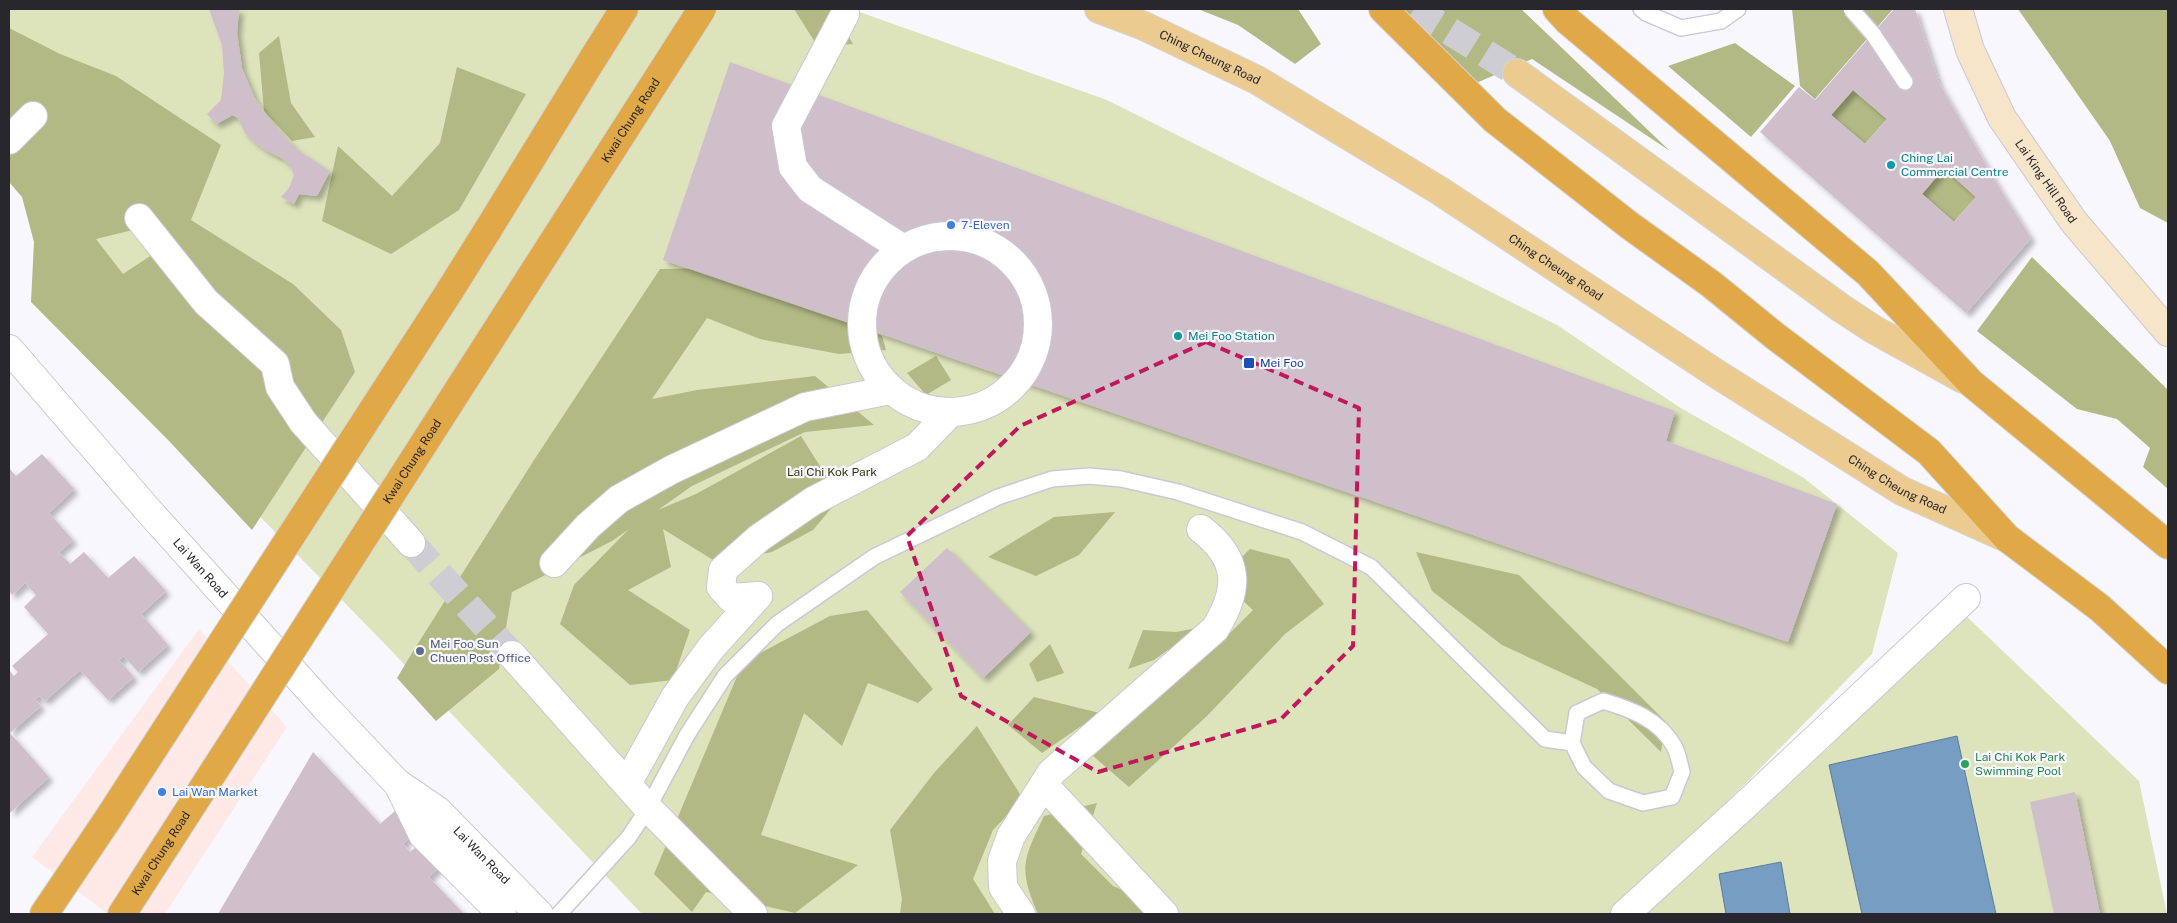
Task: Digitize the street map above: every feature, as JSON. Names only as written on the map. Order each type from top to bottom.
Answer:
[{"type":"highway","points":[[44,914],[189,696],[444,300],[624,9]]},
{"type":"highway","name":"Kwai Chung Road","points":[[122,914],[702,9]]},
{"type":"highway","name":"Ching Cheung Road","points":[[1383,9],[1495,120],[1629,225],[1711,284],[1775,336],[1929,452],[2008,538],[2100,608],[2168,670]]},
{"type":"highway","points":[[1557,9],[1568,21],[1665,104],[1868,273],[1971,384],[2168,545]]},
{"type":"main road","name":"Ching Cheung Road","points":[[1099,9],[1144,26],[1257,80],[1440,191],[1716,374],[1902,491],[2008,538]]},
{"type":"main road","name":"Lai King Hill Road","points":[[1958,9],[1970,50],[2002,118],[2074,222],[2168,332]]},
{"type":"main road","points":[[1517,73],[1841,308],[1873,329],[1971,384]]},
{"type":"street","points":[[845,14],[786,126],[793,167],[810,189],[902,248]]},
{"type":"street","points":[[9,140],[33,116]]},
{"type":"street","points":[[139,218],[206,302],[275,364],[280,387],[303,422],[411,544]]},
{"type":"street","points":[[965,235],[996,247],[1021,269],[1036,298],[1039,331],[1030,363],[1011,389],[983,407],[950,413],[918,408],[890,390],[870,364],[861,333],[864,300],[878,270],[902,248],[932,236],[965,235]]},
{"type":"street","name":"Lai Wan Road","points":[[9,350],[237,611],[398,783],[438,811],[539,914]]},
{"type":"street","points":[[554,563],[588,526],[618,499],[671,470],[805,407],[890,390]]},
{"type":"street","points":[[627,784],[675,697],[711,648],[758,596],[731,598],[720,587],[723,570],[760,538],[813,501],[917,447],[950,413]]},
{"type":"street","points":[[1021,914],[1004,887],[1002,861],[1011,836],[1051,773],[1215,628],[1229,606],[1233,579],[1230,560],[1211,537],[1201,529]]},
{"type":"street","points":[[1625,914],[1966,598]]},
{"type":"street","points":[[512,655],[648,808],[754,914]]},
{"type":"street","name":"Lai Wan Road","points":[[398,783],[423,835],[502,914]]},
{"type":"street","points":[[1044,785],[1164,914]]},
{"type":"lane","points":[[1642,9],[1646,13],[1682,28],[1721,21],[1738,9]]},
{"type":"lane","points":[[1851,9],[1873,34],[1905,82]]},
{"type":"lane","points":[[559,914],[624,843],[648,808],[687,735],[725,676],[777,624],[874,557],[940,523],[998,497],[1052,479],[1089,476],[1121,479],[1178,492],[1302,532],[1371,567],[1545,739],[1572,743]]},
{"type":"lane","points":[[1602,701],[1629,708],[1657,724],[1674,746],[1682,772],[1672,797],[1643,803],[1609,791],[1584,767],[1572,743],[1576,713],[1602,701]]},
{"type":"highlighted area","points":[[1206,342],[1359,408],[1353,646],[1281,719],[1098,772],[961,696],[907,536],[1020,426]]},
{"type":"shaded area","name":"Lai Wan Market","points":[[199,629],[287,727],[165,914],[108,914],[32,857]]},
{"type":"green space","name":"Lai Chi Kok Park","points":[[9,9],[851,9],[1107,100],[1557,325],[1679,407],[1804,478],[1898,553],[1872,654],[1740,789],[1610,914],[642,914],[382,641],[40,292],[29,194],[9,167]]},
{"type":"green space","points":[[794,9],[832,9],[853,44],[818,47]]},
{"type":"green space","points":[[1198,9],[1298,9],[1321,44],[1295,64],[1238,25]]},
{"type":"green space","points":[[1402,9],[1521,9],[1670,151],[1532,59],[1474,84]]},
{"type":"green space","points":[[1792,9],[1893,9],[1815,99],[1800,86]]},
{"type":"green space","points":[[2018,9],[2168,9],[2168,223],[2140,208],[2110,141]]},
{"type":"green space","points":[[9,28],[60,54],[116,76],[221,145],[191,220],[293,284],[341,330],[355,372],[252,530],[170,442],[31,302],[34,242],[22,197],[9,182]],"holes":[[[157,224],[173,241],[123,274],[96,239]]]},
{"type":"green space","points":[[279,36],[291,103],[315,137],[292,141],[264,111],[259,53]]},
{"type":"green space","points":[[1735,43],[1795,86],[1751,137],[1668,66]]},
{"type":"green space","points":[[457,67],[526,94],[459,210],[391,254],[322,221],[338,146],[392,196],[440,143]]},
{"type":"green space","points":[[1853,90],[1887,119],[1865,144],[1831,115]]},
{"type":"green space","points":[[1944,168],[1976,197],[1954,222],[1922,194]]},
{"type":"green space","points":[[2032,257],[2168,390],[2168,489],[2143,467],[2150,448],[2117,419],[2077,409],[1977,331]]},
{"type":"green space","points":[[718,268],[776,279],[882,336],[886,350],[839,354],[760,339],[707,318],[652,399],[697,390],[815,376],[874,425],[805,432],[692,486],[658,510],[696,494],[801,436],[840,498],[813,530],[772,552],[718,563],[663,529],[671,567],[628,590],[690,630],[673,680],[630,685],[560,624],[574,585],[629,529],[612,541],[512,592],[499,669],[436,721],[397,678],[412,653],[534,460],[660,269]]},
{"type":"green space","points":[[936,356],[951,380],[926,395],[907,373]]},
{"type":"green space","points":[[1115,512],[1079,555],[1036,576],[988,557],[1054,517]]},
{"type":"green space","points":[[1250,549],[1289,559],[1324,604],[1285,634],[1207,716],[1129,787],[1093,756],[1213,650],[1253,610],[1219,579]]},
{"type":"green space","points":[[1416,552],[1519,575],[1665,721],[1661,752],[1597,689],[1502,645],[1432,591]]},
{"type":"green space","points":[[867,610],[933,689],[918,703],[868,683],[842,746],[804,713],[761,835],[858,865],[795,913],[706,892],[692,912],[654,874],[743,662],[830,616]]},
{"type":"green space","name":"Lai Chi Kok Park Swimming Pool","points":[[1963,613],[2139,781],[2167,914],[1642,914],[1828,748]]},
{"type":"green space","points":[[1202,627],[1196,660],[1168,650],[1154,660],[1128,669],[1143,630],[1176,632]]},
{"type":"green space","points":[[1050,644],[1064,673],[1037,682],[1029,664]]},
{"type":"green space","points":[[1034,697],[1100,713],[1042,753],[1008,725]]},
{"type":"green space","points":[[977,726],[1023,799],[993,830],[973,879],[995,914],[900,914],[902,899],[890,830],[934,773]]},
{"type":"green space","points":[[1097,803],[1081,854],[1113,886],[1178,914],[1038,914],[1028,885],[1026,864],[1031,843],[1044,816]]},
{"type":"water","points":[[1957,736],[1996,914],[1862,914],[1829,765]]},
{"type":"water","points":[[1781,862],[1790,914],[1726,914],[1719,874]]},
{"type":"building","points":[[209,9],[239,9],[237,33],[242,68],[254,97],[273,124],[296,149],[330,171],[317,196],[299,194],[294,204],[281,197],[289,188],[294,175],[290,165],[282,158],[267,151],[253,141],[245,133],[238,118],[233,115],[216,124],[207,114],[221,100],[224,73],[222,45]]},
{"type":"building","name":"Ching Lai Commercial Centre","points":[[1894,9],[1915,9],[1939,83],[2031,238],[1966,313],[1760,132],[1799,87],[1815,100]],"holes":[[[1853,90],[1887,119],[1865,144],[1831,115]],[[1944,168],[1976,197],[1954,222],[1922,194]]]},
{"type":"building","name":"Mei Foo Station","points":[[730,62],[1675,411],[1666,441],[1837,504],[1788,642],[663,260]]},
{"type":"building","points":[[42,454],[74,489],[49,513],[73,540],[59,552],[70,564],[84,552],[108,578],[134,556],[166,591],[141,614],[168,645],[138,672],[124,656],[119,660],[134,677],[108,700],[80,670],[45,701],[39,696],[35,699],[41,706],[10,733],[49,777],[10,813],[9,670],[14,676],[18,672],[12,666],[48,634],[24,607],[36,595],[25,583],[12,595],[9,591],[9,468],[16,476]]},
{"type":"building","points":[[947,548],[1031,632],[983,678],[900,592]]},
{"type":"building","points":[[313,752],[380,824],[404,803],[415,833],[403,844],[410,852],[423,841],[451,856],[429,877],[464,914],[218,914]]},
{"type":"building","points":[[2075,792],[2100,914],[2054,914],[2030,802]]},
{"type":"tunnel","points":[[1414,9],[1517,73]]},
{"type":"tunnel","points":[[411,543],[512,655]]},
{"type":"place","name":"Ching Lai Commercial Centre","points":[[1891,165]]},
{"type":"place","name":"7-Eleven","points":[[951,225]]},
{"type":"place","name":"Mei Foo Station","points":[[1178,336]]},
{"type":"place","name":"Mei Foo","points":[[1249,363]]},
{"type":"place","name":"Mei Foo Sun Chuen Post Office","points":[[420,651]]},
{"type":"place","name":"Lai Chi Kok Park Swimming Pool","points":[[1965,764]]},
{"type":"place","name":"Lai Wan Market","points":[[162,792]]}]
